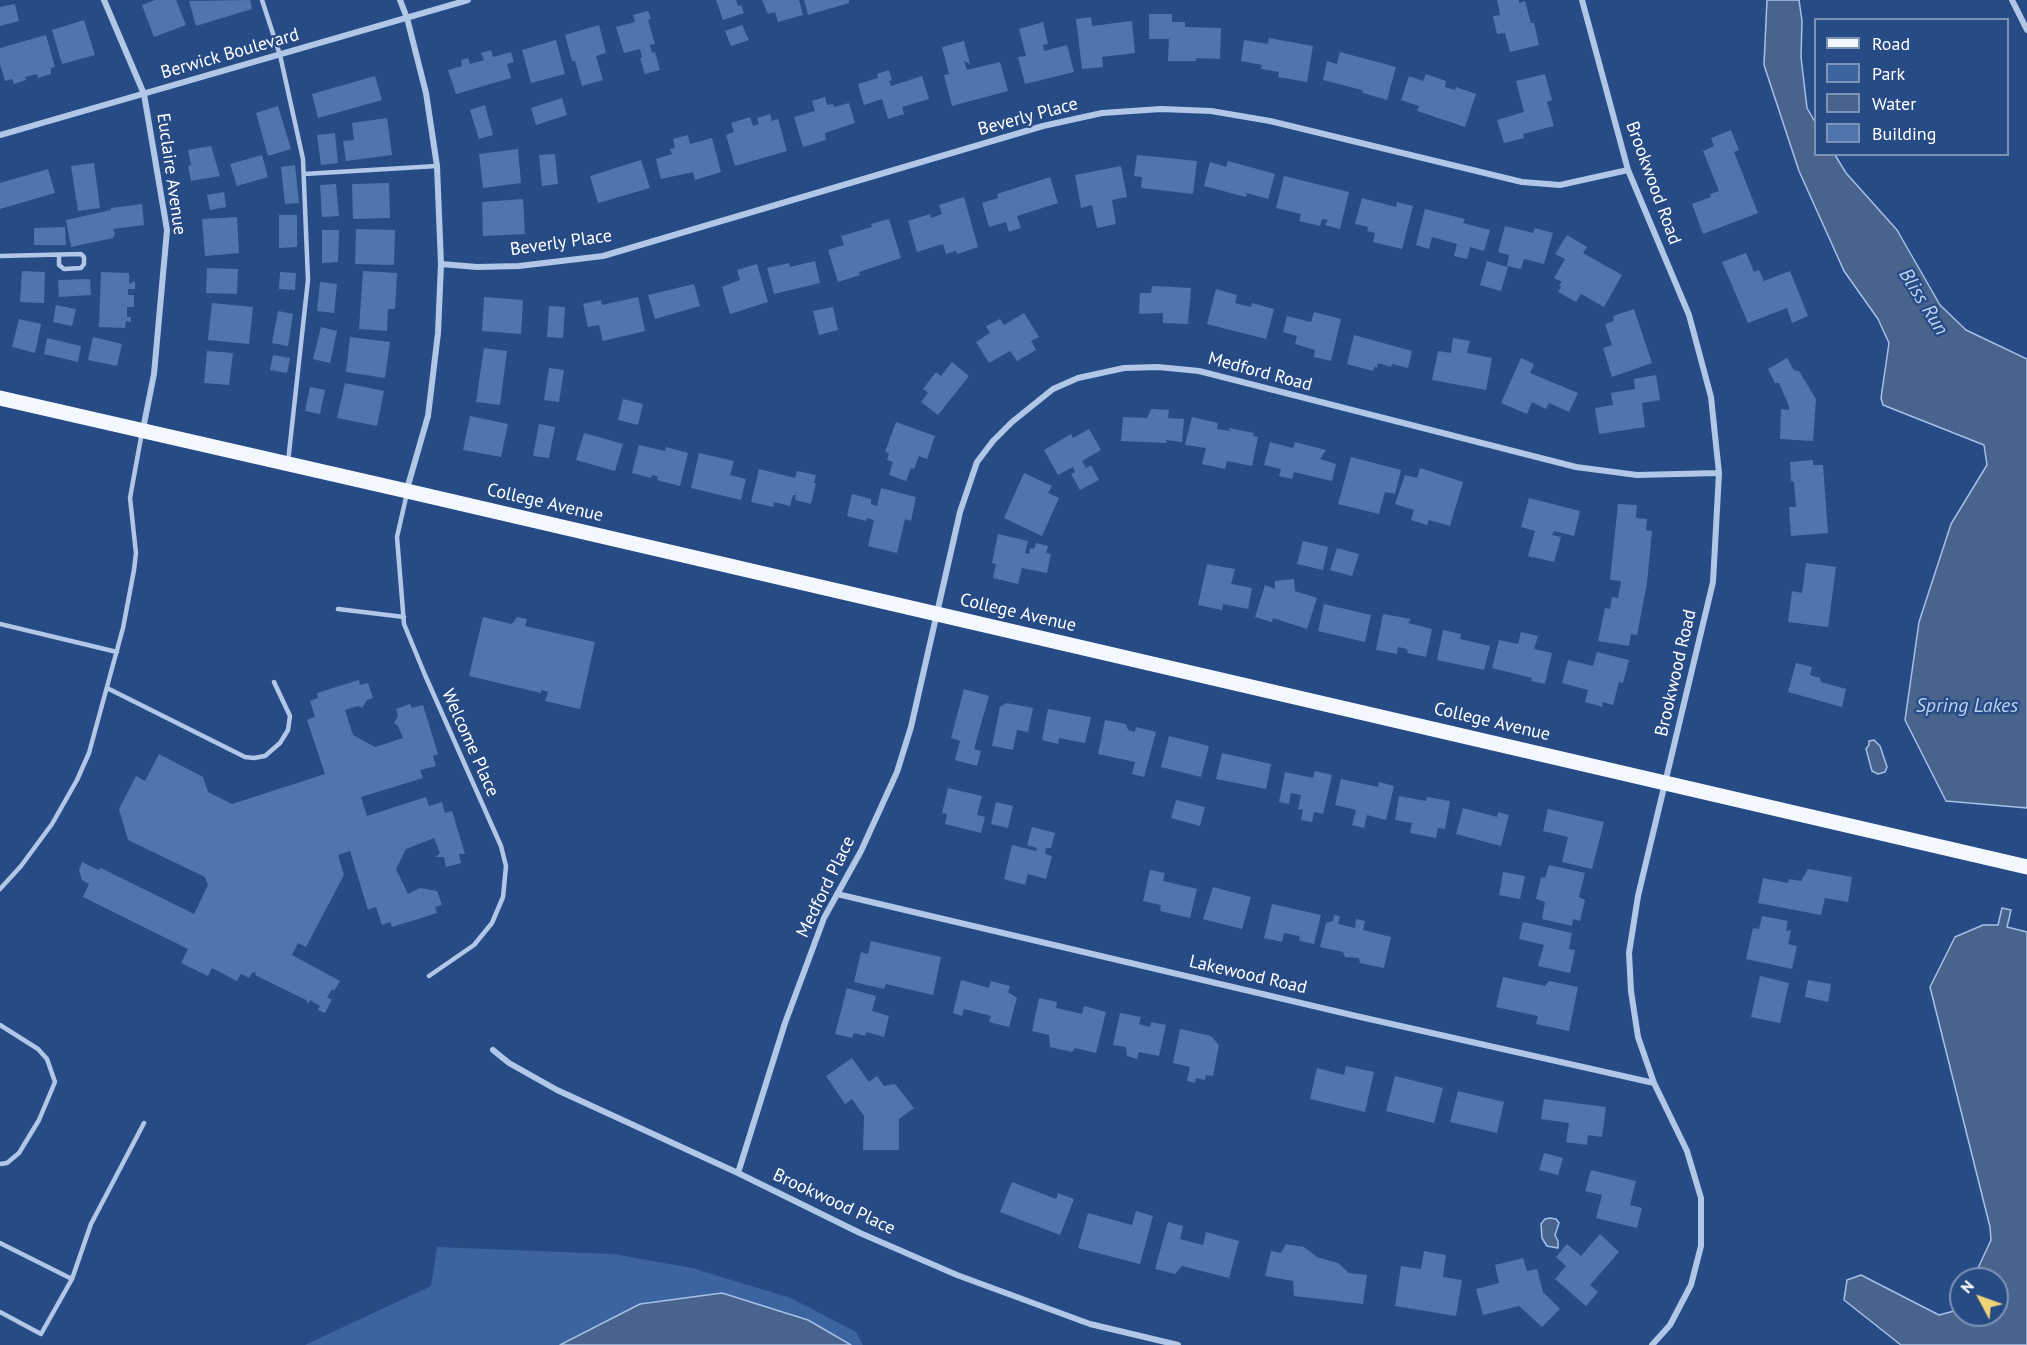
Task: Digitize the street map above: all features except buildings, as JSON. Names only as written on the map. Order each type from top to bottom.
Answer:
[{"type":"main road","name":"College Avenue","points":[[0,398],[407,490],[2027,867]]},
{"type":"street","name":"Euclaire Avenue","points":[[105,0],[144,94],[167,231],[154,374],[142,431]]},
{"type":"street","points":[[400,0],[407,18],[426,93],[437,166],[441,264],[438,333],[428,416],[407,490]]},
{"type":"street","name":"Berwick Boulevard","points":[[0,135],[468,0]]},
{"type":"street","name":"Brookwood Road","points":[[1582,0],[1628,170],[1689,315],[1711,397],[1719,473],[1713,582],[1638,896],[1629,953],[1630,991],[1638,1037],[1654,1083],[1687,1151],[1701,1198],[1701,1246],[1691,1285],[1670,1325],[1652,1345]]},
{"type":"street","points":[[2012,0],[2027,30]]},
{"type":"street","name":"Beverly Place","points":[[441,264],[477,267],[519,266],[603,256],[1043,126],[1102,113],[1161,109],[1211,111],[1270,121],[1522,182],[1560,185],[1628,170]]},
{"type":"street","name":"Medford Road","points":[[938,614],[960,512],[977,462],[1012,422],[1053,389],[1078,378],[1124,368],[1158,367],[1198,371],[1576,467],[1637,475],[1719,473]]},
{"type":"street","name":"Medford Place","points":[[738,1173],[785,1023],[824,918],[861,851],[897,772],[911,727],[938,614]]},
{"type":"street","name":"Lakewood Road","points":[[837,894],[1356,1016],[1654,1083]]},
{"type":"street","name":"Brookwood Place","points":[[493,1050],[509,1064],[557,1090],[738,1173],[860,1233],[957,1275],[1090,1324],[1178,1345]]},
{"type":"lane","points":[[262,0],[280,55],[303,159],[304,174],[308,280],[288,464]]},
{"type":"lane","points":[[304,174],[437,166]]},
{"type":"lane","points":[[0,256],[81,254],[84,257],[84,264],[81,268],[64,269],[59,265],[58,255]]},
{"type":"lane","points":[[0,889],[21,866],[52,824],[77,780],[89,753],[117,652],[134,570],[136,553],[130,498],[142,431]]},
{"type":"lane","name":"Welcome Place","points":[[407,490],[397,537],[404,624],[501,846],[506,866],[503,897],[492,923],[474,945],[429,976]]},
{"type":"lane","points":[[338,609],[404,617]]},
{"type":"lane","points":[[0,624],[117,652]]},
{"type":"lane","points":[[107,688],[245,757],[254,758],[265,756],[280,743],[288,730],[290,716],[274,682]]},
{"type":"lane","points":[[0,1026],[38,1049],[47,1059],[55,1082],[39,1120],[19,1153],[7,1163],[0,1164]]},
{"type":"lane","points":[[0,1312],[41,1334],[72,1279],[91,1224],[144,1123]]},
{"type":"lane","points":[[0,1243],[72,1279]]},
{"type":"green space","points":[[437,1247],[613,1254],[692,1268],[791,1298],[856,1332],[863,1345],[851,1345],[808,1320],[640,1304],[560,1345],[305,1345],[431,1286]]},
{"type":"water","name":"Spring Lakes","points":[[1767,0],[1799,0],[1802,21],[1801,57],[1807,108],[1814,120],[1814,156],[1836,156],[1846,173],[1897,230],[1940,305],[1966,330],[2027,359],[2027,808],[1946,801],[1905,720],[1919,622],[1951,524],[1987,465],[1984,445],[1883,405],[1881,398],[1889,343],[1878,319],[1844,271],[1799,171],[1764,65]]},
{"type":"water","points":[[1874,740],[1880,746],[1887,767],[1885,772],[1878,774],[1872,771],[1866,749],[1869,741]]},
{"type":"water","points":[[2002,908],[2011,910],[2007,927],[2027,932],[2027,1345],[1901,1345],[1844,1300],[1847,1280],[1861,1275],[1939,1315],[1949,1312],[1949,1327],[2009,1327],[2009,1267],[1979,1267],[1991,1240],[1990,1227],[1930,987],[1955,937],[1983,925],[1998,925]]},
{"type":"water","points":[[1545,1219],[1556,1219],[1559,1223],[1555,1235],[1558,1248],[1547,1246],[1542,1238],[1541,1224]]},
{"type":"water","points":[[722,1293],[808,1320],[851,1345],[560,1345],[640,1304]]},
{"type":"water label","name":"Bliss Run","points":[[1923,302]]}]
